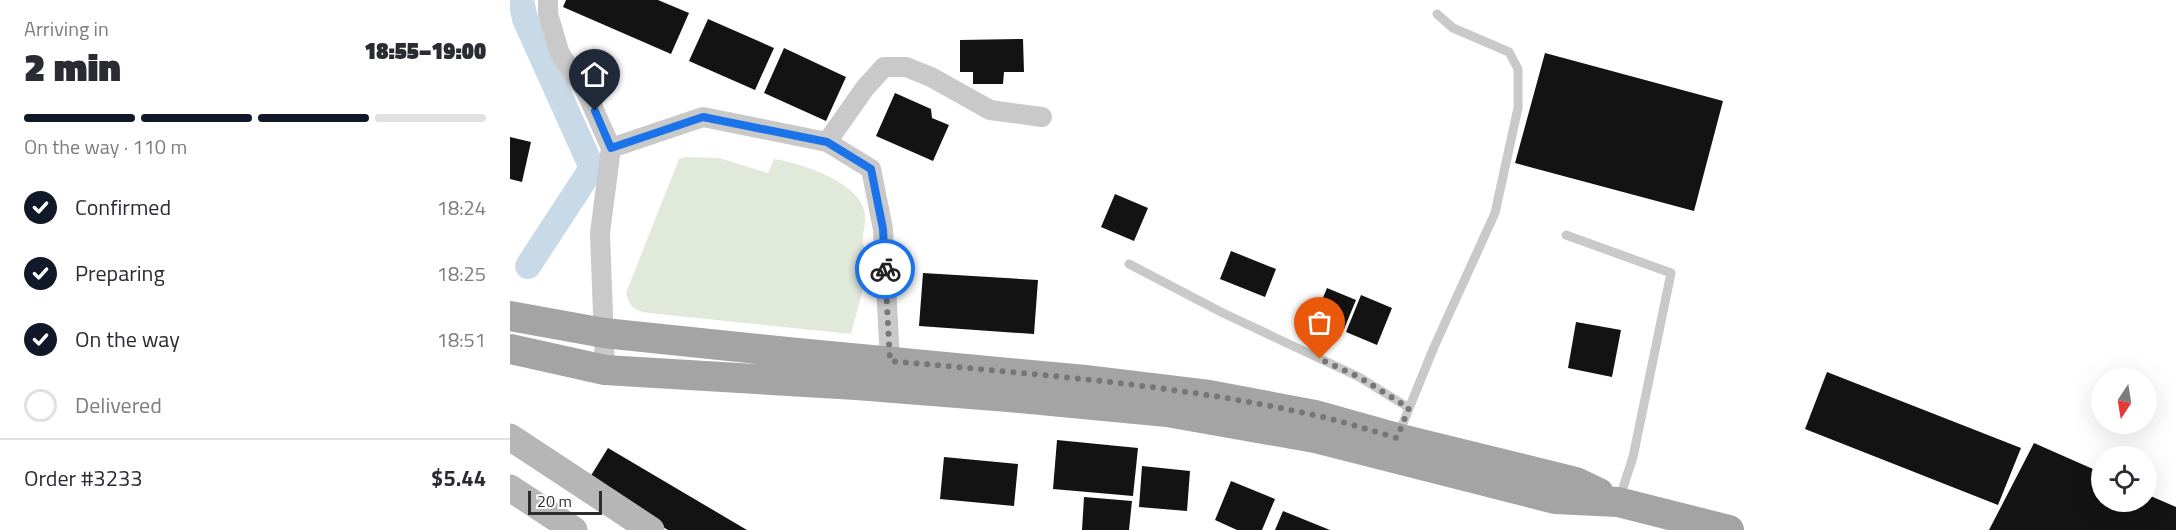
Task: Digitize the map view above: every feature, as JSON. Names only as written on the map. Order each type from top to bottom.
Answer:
[{"type":"main road","points":[[510,316],[604,333],[1085,380],[1209,395],[1315,415],[1397,438],[1576,482],[1618,502],[1691,524],[1729,530]]},
{"type":"main road","points":[[510,349],[605,370],[856,385],[1167,412],[1315,438],[1555,499],[1618,502]]},
{"type":"street","points":[[548,0],[548,14],[561,54],[586,92],[611,148],[600,233],[605,370]]},
{"type":"street","points":[[827,142],[865,88],[884,67],[906,67],[990,110],[1042,117]]},
{"type":"street","points":[[611,148],[703,117],[827,142],[871,169],[883,229],[890,361]]},
{"type":"street","points":[[510,437],[651,530]]},
{"type":"street","points":[[510,488],[574,530]]},
{"type":"lane","points":[[1397,438],[1434,347],[1495,213],[1518,108],[1518,69],[1509,52],[1453,28],[1437,14]]},
{"type":"lane","points":[[1566,235],[1671,273],[1633,457],[1618,502]]},
{"type":"lane","points":[[1129,264],[1223,313],[1359,377],[1409,408]]},
{"type":"shaded area","points":[[686,157],[719,158],[768,173],[774,159],[786,161],[829,176],[854,193],[862,204],[865,215],[863,241],[871,259],[851,334],[649,313],[633,307],[626,293],[679,159]]},
{"type":"building","points":[[566,0],[658,0],[689,13],[671,54],[563,7]]},
{"type":"building","points":[[708,19],[774,48],[755,90],[689,61]]},
{"type":"building","points":[[1023,39],[1024,72],[1004,72],[1003,84],[973,84],[973,72],[960,72],[960,40]]},
{"type":"building","points":[[784,48],[846,77],[826,121],[764,93]]},
{"type":"building","points":[[1545,53],[1723,101],[1694,211],[1515,163]]},
{"type":"building","points":[[895,93],[931,109],[932,118],[949,125],[933,161],[876,136]]},
{"type":"building","points":[[510,137],[531,142],[522,182],[510,179]]},
{"type":"building","points":[[1115,194],[1148,208],[1134,241],[1101,227]]},
{"type":"building","points":[[1231,251],[1276,269],[1265,297],[1220,279]]},
{"type":"building","points":[[923,273],[1038,280],[1034,334],[919,326]]},
{"type":"building","points":[[1327,288],[1356,300],[1344,329],[1315,317]]},
{"type":"building","points":[[1361,295],[1392,308],[1377,345],[1346,332]]},
{"type":"building","points":[[1576,322],[1621,330],[1612,377],[1568,368]]},
{"type":"building","points":[[1827,372],[2021,448],[1998,505],[1805,429]]},
{"type":"building","points":[[1057,440],[1138,448],[1133,496],[1053,489]]},
{"type":"building","points":[[2034,443],[2091,468],[2091,512],[2157,512],[2157,499],[2176,507],[2176,530],[1989,530]]},
{"type":"building","points":[[608,448],[747,530],[668,530],[587,482]]},
{"type":"building","points":[[944,457],[1018,464],[1014,506],[940,499]]},
{"type":"building","points":[[1142,466],[1190,471],[1187,511],[1139,507]]},
{"type":"building","points":[[1231,481],[1275,499],[1262,530],[1237,530],[1215,520]]},
{"type":"building","points":[[1084,497],[1132,501],[1129,530],[1082,530]]},
{"type":"building","points":[[1283,511],[1330,530],[1275,530]]},
{"type":"waterway","points":[[521,0],[525,19],[592,168],[528,266]]},
{"type":"way so far","points":[[885,269],[890,361],[1209,395],[1315,415],[1397,438],[1409,408],[1359,377],[1320,359]]},
{"type":"route","points":[[595,111],[611,148],[703,117],[827,142],[871,169],[883,229],[885,269]]}]
